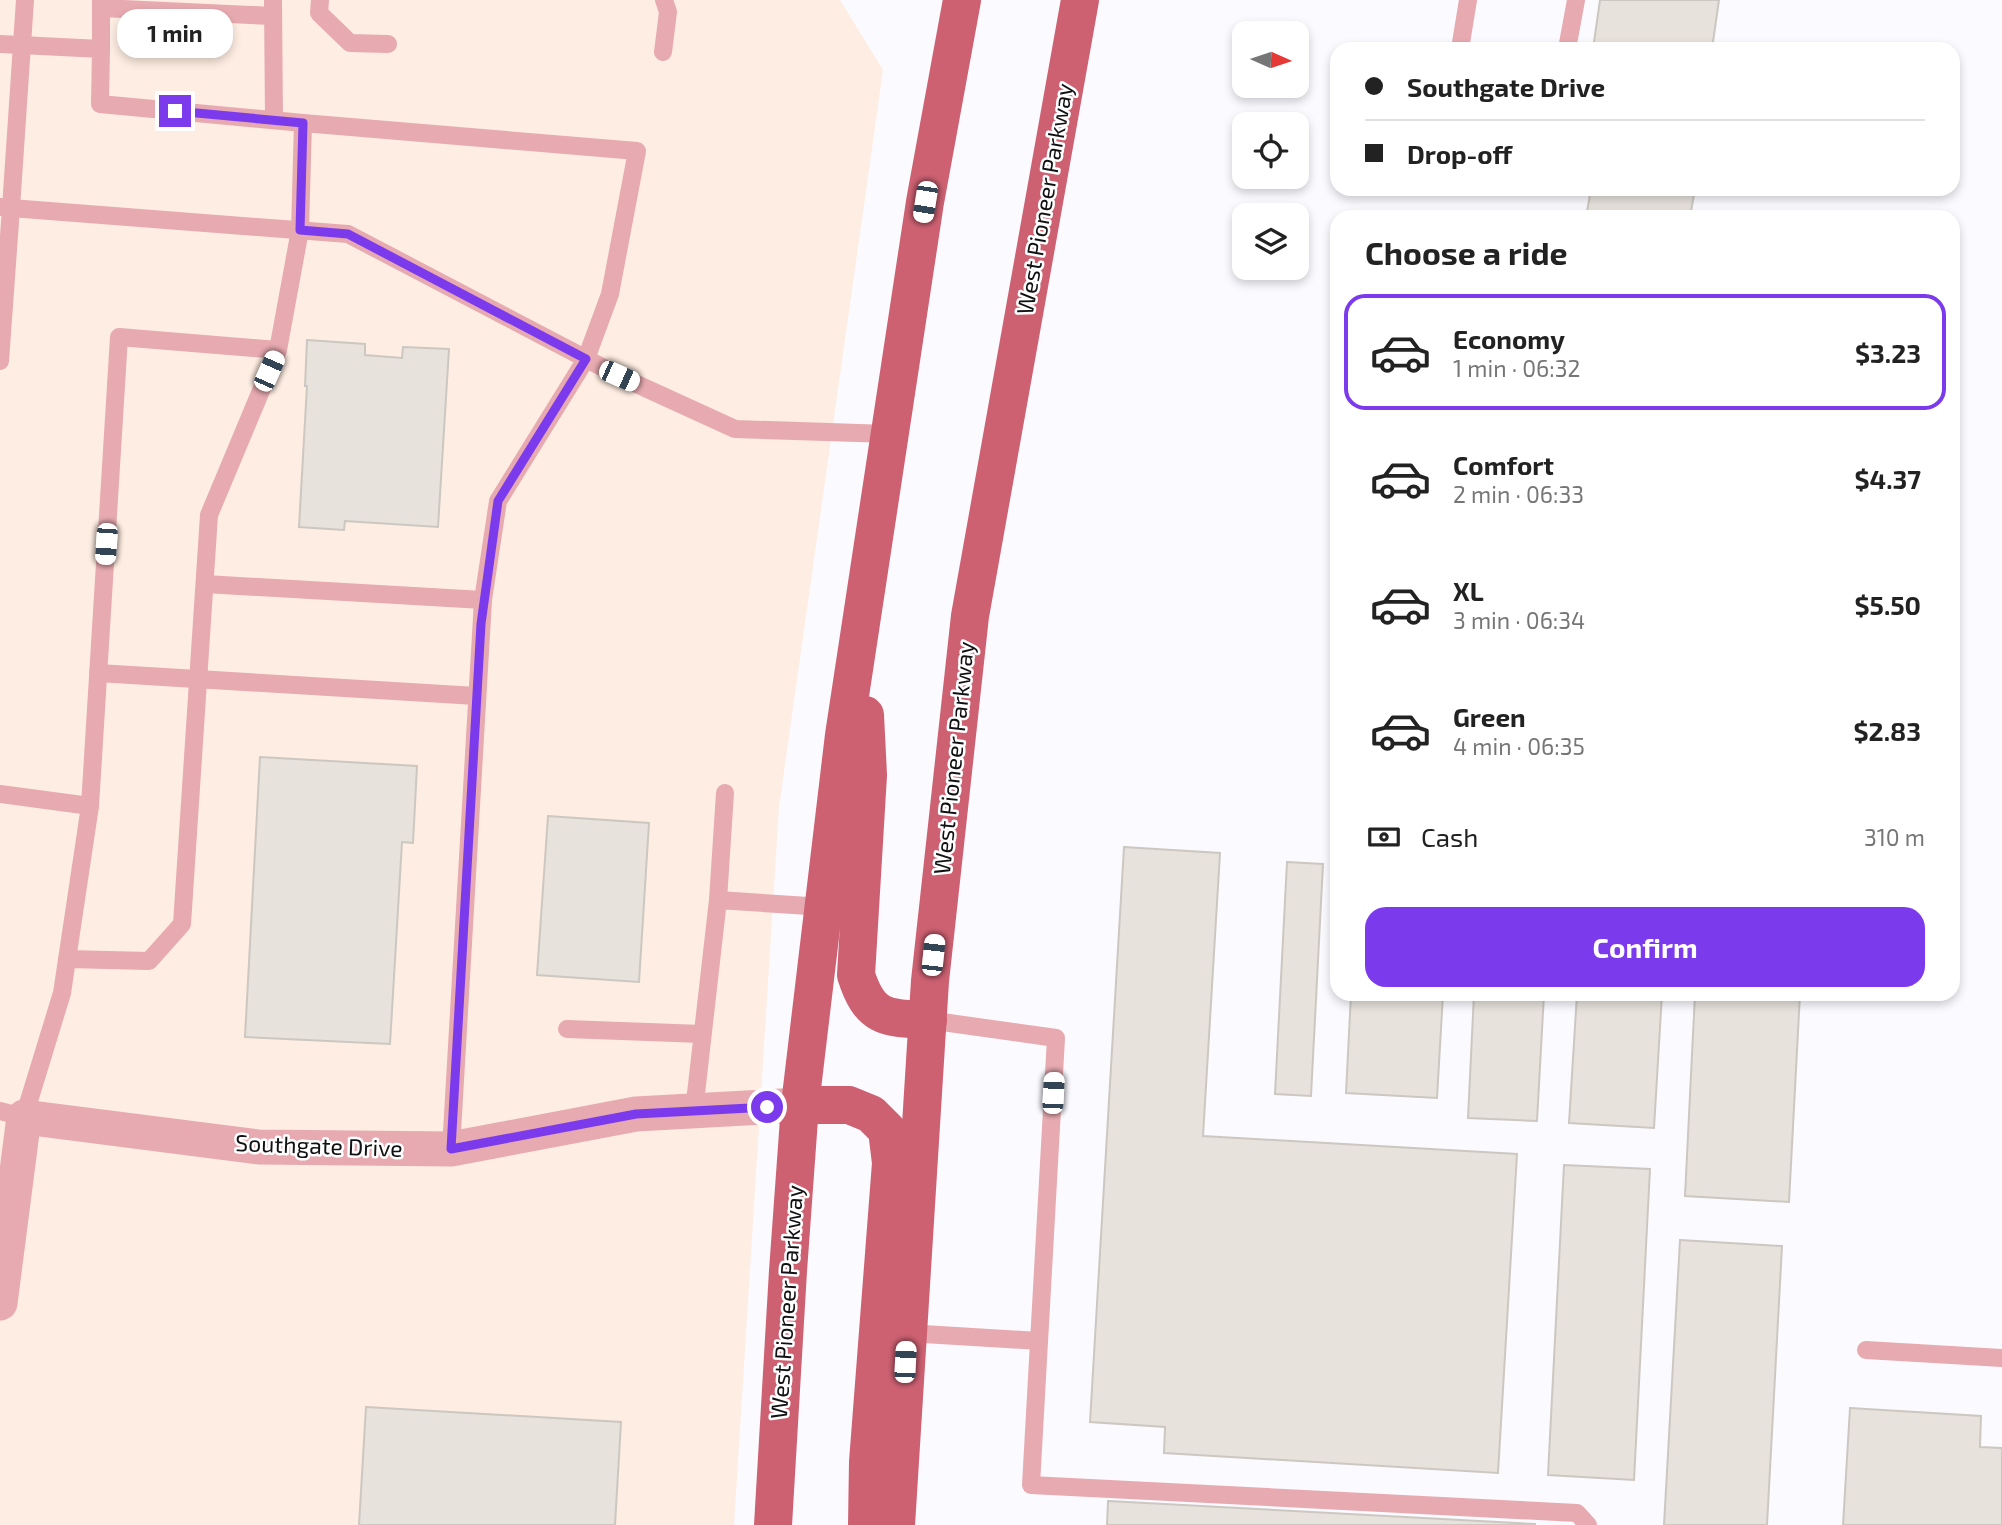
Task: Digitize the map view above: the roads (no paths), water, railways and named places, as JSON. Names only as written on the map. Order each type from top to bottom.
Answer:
[{"type":"main road","name":"West Pioneer Parkway","points":[[773,1525],[800,1105],[844,735],[925,202],[962,0]]},
{"type":"main road","name":"West Pioneer Parkway","points":[[896,1525],[930,981],[970,616],[1080,0]]},
{"type":"main road","points":[[1065,86],[1101,0]]},
{"type":"main road","points":[[858,643],[868,775],[856,975],[862,995],[875,1011],[891,1018],[928,1020]]},
{"type":"main road","points":[[800,1105],[849,1105],[871,1114],[887,1130],[891,1163],[868,1462],[867,1525]]},
{"type":"street","name":"Southgate Drive","points":[[12,1114],[259,1147],[451,1149],[636,1114],[800,1105]]},
{"type":"street","points":[[0,1303],[12,1114]]},
{"type":"lane","points":[[0,360],[6,208],[23,46],[25,0]]},
{"type":"lane","points":[[320,0],[319,13],[350,43],[388,44]]},
{"type":"lane","points":[[663,52],[668,12],[664,0]]},
{"type":"lane","points":[[1461,42],[1468,0]]},
{"type":"lane","points":[[1568,42],[1576,0]]},
{"type":"lane","points":[[274,120],[273,8],[101,4],[100,104],[303,123],[636,151],[610,294],[586,359],[498,501],[482,600],[451,1149]]},
{"type":"lane","points":[[0,44],[101,49]]},
{"type":"lane","points":[[67,959],[149,961],[182,924],[209,515],[278,350],[300,230],[303,123]]},
{"type":"lane","points":[[6,208],[348,234],[586,359],[735,429],[889,434]]},
{"type":"lane","points":[[12,1114],[62,993],[90,806],[119,337],[278,350]]},
{"type":"lane","points":[[205,584],[482,600]]},
{"type":"lane","points":[[98,673],[476,696]]},
{"type":"lane","points":[[694,1111],[718,900],[725,793]]},
{"type":"lane","points":[[0,794],[90,806]]},
{"type":"lane","points":[[718,900],[824,907]]},
{"type":"lane","points":[[928,1020],[1056,1038],[1031,1485],[1577,1513],[1588,1525]]},
{"type":"lane","points":[[567,1030],[702,1034]]},
{"type":"lane","points":[[907,1333],[1040,1341]]},
{"type":"lane","points":[[1866,1350],[2002,1357]]}]
